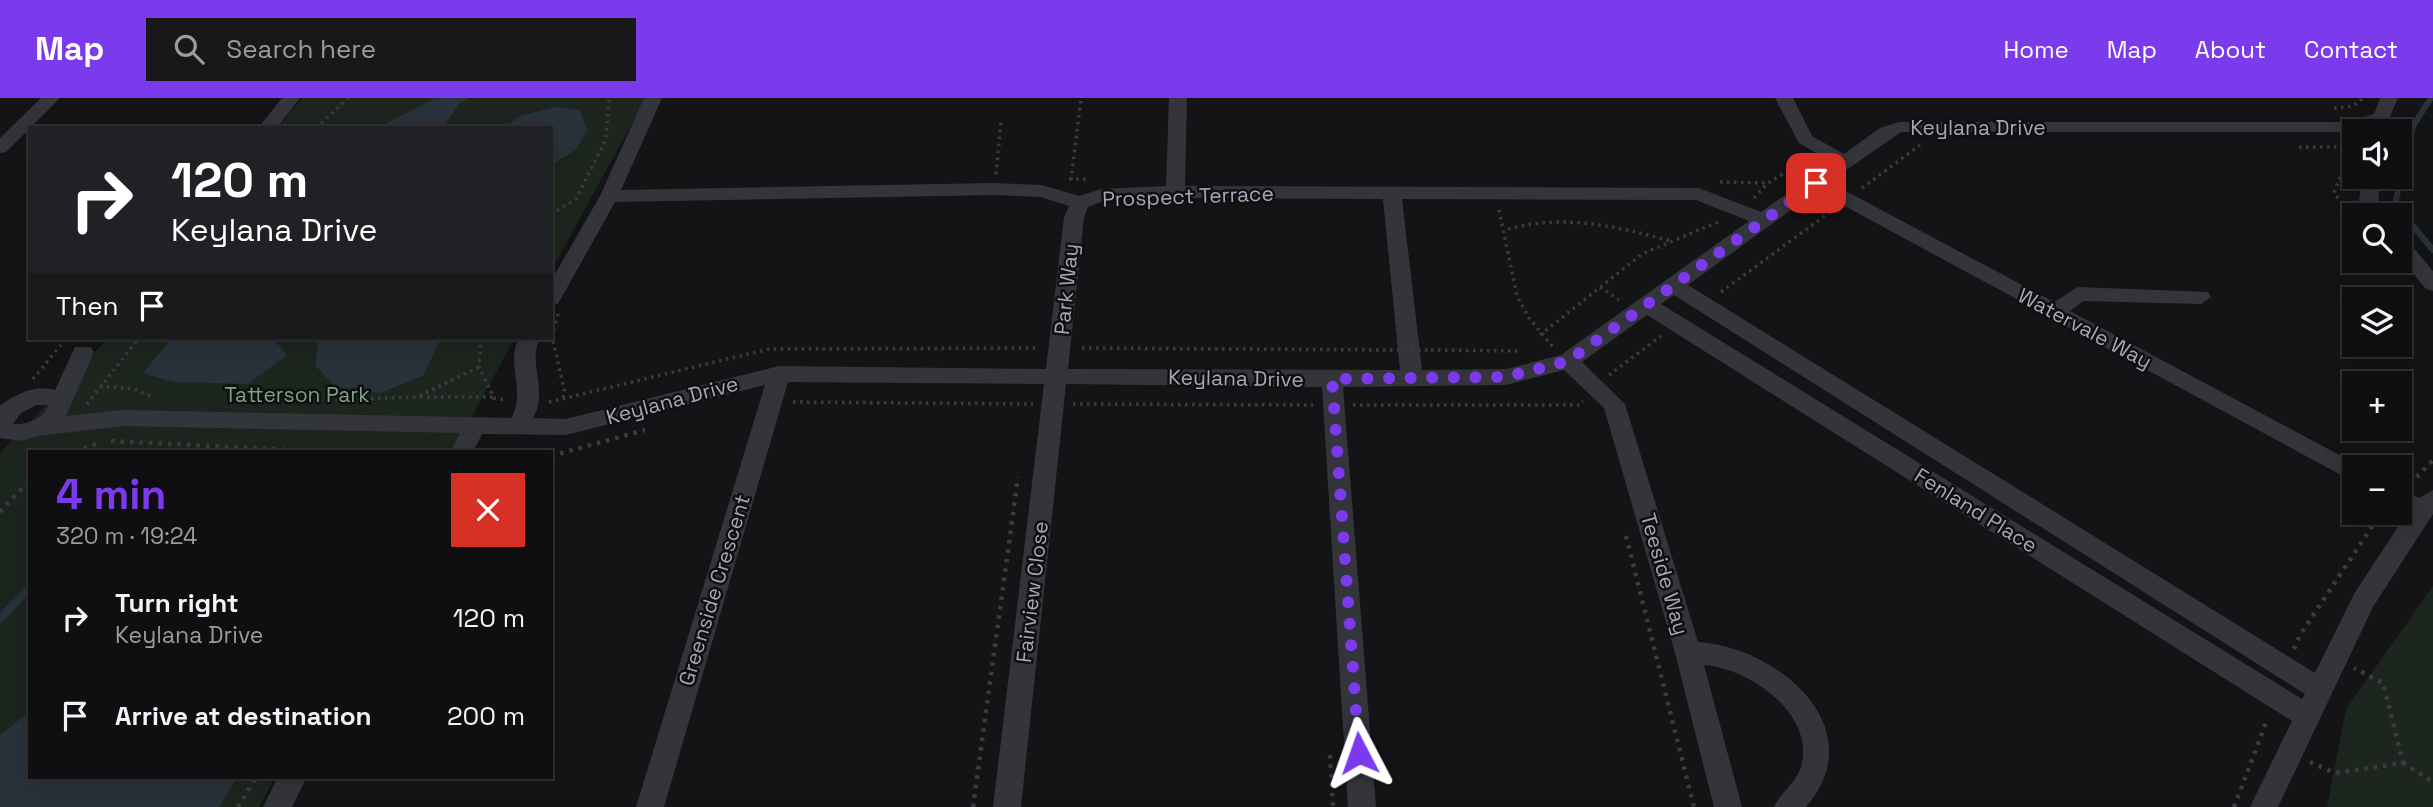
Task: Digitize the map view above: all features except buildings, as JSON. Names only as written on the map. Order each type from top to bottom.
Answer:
[{"type":"street","points":[[0,148],[51,98]]},
{"type":"street","points":[[269,126],[291,98]]},
{"type":"street","points":[[555,305],[609,196],[653,98]]},
{"type":"street","points":[[1175,192],[1178,98]]},
{"type":"street","points":[[1784,98],[1805,139],[1845,162]]},
{"type":"street","name":"Keylana Drive","points":[[2378,119],[2382,117],[2389,98]]},
{"type":"street","name":"Keylana Drive","points":[[1,428],[15,434],[38,428],[123,418],[552,427],[585,424],[779,374],[1332,379],[1506,377],[1568,361],[1886,132],[1899,127],[2342,130]]},
{"type":"street","name":"Watervale Way","points":[[1816,183],[2342,467]]},
{"type":"street","name":"Prospect Terrace","points":[[609,196],[994,189],[1042,191],[1080,203],[1101,195],[1175,192],[1699,194],[1765,221]]},
{"type":"street","points":[[1392,193],[1412,378]]},
{"type":"street","name":"Park Way","points":[[1056,376],[1074,217],[1080,203]]},
{"type":"street","points":[[2412,259],[2433,284]]},
{"type":"street","name":"Fenland Place","points":[[1672,284],[2320,690]]},
{"type":"street","points":[[2055,312],[2078,294],[2201,297]]},
{"type":"street","name":"Fenland Place","points":[[1645,304],[2307,716]]},
{"type":"street","points":[[517,426],[530,404],[524,348],[528,340]]},
{"type":"street","points":[[1,428],[7,412],[19,398],[82,342]]},
{"type":"street","points":[[38,428],[54,418],[82,342]]},
{"type":"street","name":"Teeside Way","points":[[1568,361],[1592,395],[1614,404],[1688,653],[1728,807]]},
{"type":"street","name":"Greenside Crescent","points":[[650,807],[779,374]]},
{"type":"street","name":"Fairview Close","points":[[1007,807],[1056,376]]},
{"type":"street","points":[[1332,379],[1363,807]]},
{"type":"street","name":"Keylana Drive","points":[[19,398],[47,396],[123,418]]},
{"type":"street","points":[[462,450],[475,426]]},
{"type":"street","points":[[2264,807],[2415,498]]},
{"type":"street","points":[[1688,653],[1724,656],[1746,663],[1783,687],[1810,718],[1819,751],[1815,773],[1804,793],[1788,807]]},
{"type":"street","points":[[277,807],[292,779]]},
{"type":"path","points":[[318,126],[348,98]]},
{"type":"path","points":[[553,213],[576,199],[606,139],[609,98]]},
{"type":"path","points":[[1080,203],[1070,179],[1081,98]]},
{"type":"path","points":[[994,189],[1001,121]]},
{"type":"path","points":[[1704,304],[1921,144]]},
{"type":"path","points":[[2290,146],[2336,147],[2349,153],[2333,193],[2342,203]]},
{"type":"path","points":[[1490,194],[1508,229],[1508,262],[1520,300],[1540,335],[1568,361]]},
{"type":"path","points":[[1540,335],[1642,254],[1743,210]]},
{"type":"path","points":[[1508,229],[1545,219],[1590,220],[1672,242]]},
{"type":"path","points":[[553,326],[555,305]]},
{"type":"path","points":[[1592,395],[1678,324]]},
{"type":"path","points":[[137,340],[100,386],[134,389],[148,396],[166,398]]},
{"type":"path","points":[[481,340],[479,367],[494,397]]},
{"type":"path","points":[[552,427],[565,393],[553,340]]},
{"type":"path","points":[[1538,345],[1545,340]]},
{"type":"path","points":[[19,398],[82,342]]},
{"type":"path","points":[[1390,350],[1531,351]]},
{"type":"path","points":[[416,397],[479,367]]},
{"type":"path","points":[[321,400],[494,397],[530,404]]},
{"type":"path","points":[[1026,417],[1028,404]]},
{"type":"path","points":[[80,450],[103,441],[289,450]]},
{"type":"path","points":[[2415,498],[2433,460]]},
{"type":"path","points":[[973,807],[1019,471]]},
{"type":"path","points":[[0,512],[28,482]]},
{"type":"path","points":[[1623,523],[1694,807]]},
{"type":"path","points":[[2335,657],[2383,683],[2403,764]]},
{"type":"path","points":[[2289,753],[2335,774],[2403,764],[2433,782]]},
{"type":"path","points":[[238,807],[255,779]]},
{"type":"green space","points":[[302,98],[646,98],[553,267],[553,126],[280,126]]},
{"type":"green space","name":"Tatterson Park","points":[[105,340],[514,340],[454,450],[28,450],[28,779],[274,779],[259,807],[0,807],[0,453]]},
{"type":"green space","points":[[2433,586],[2433,807],[2327,807],[2346,709]]},
{"type":"shaded area","points":[[435,98],[470,98],[461,102],[443,126],[382,126]]},
{"type":"shaded area","points":[[556,107],[580,110],[587,130],[576,150],[553,164],[553,126],[507,126],[521,115]]},
{"type":"shaded area","points":[[170,340],[275,340],[287,355],[248,384],[174,382],[143,373]]},
{"type":"shaded area","points":[[319,340],[440,340],[423,376],[380,393],[335,387],[315,365]]},
{"type":"shaded area","points":[[28,713],[28,779],[237,779],[219,807],[0,807],[0,735]]},
{"type":"waterway","points":[[2431,98],[2413,126],[2395,204],[2433,250]]},
{"type":"waterway","points":[[0,619],[28,589]]},
{"type":"route","points":[[1359,753],[1332,379],[1506,377],[1568,361],[1816,183]]}]
